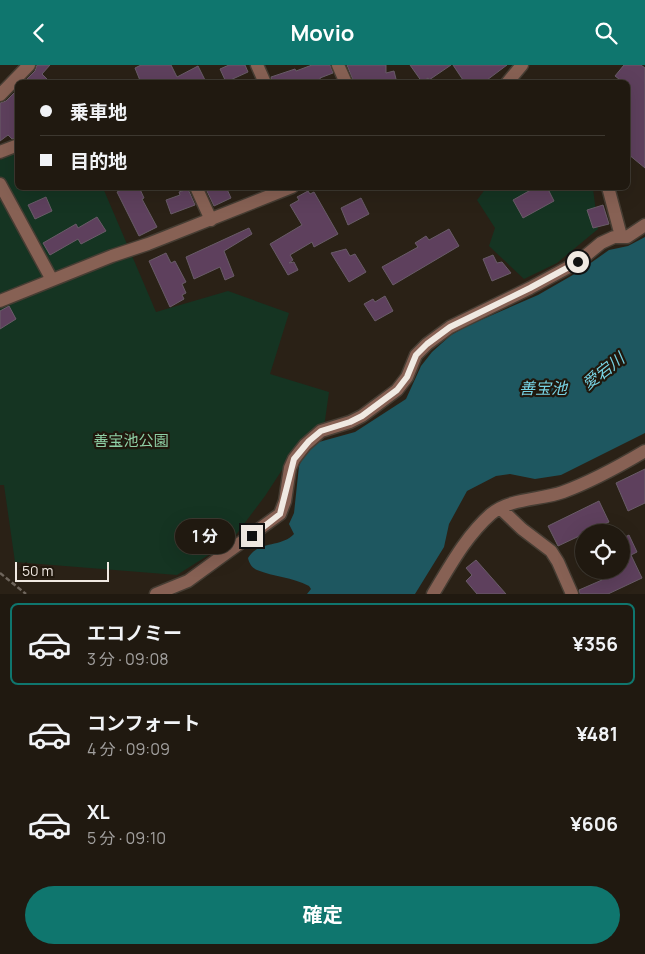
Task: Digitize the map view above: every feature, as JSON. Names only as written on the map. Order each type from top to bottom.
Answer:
[{"type":"street","points":[[0,95],[29,65]]},
{"type":"street","points":[[257,65],[264,80]]},
{"type":"street","points":[[338,65],[345,80]]},
{"type":"street","points":[[510,80],[522,65]]},
{"type":"street","points":[[0,152],[15,146]]},
{"type":"street","points":[[0,184],[52,280]]},
{"type":"street","points":[[197,190],[211,220]]},
{"type":"street","points":[[609,190],[621,236]]},
{"type":"street","points":[[0,301],[112,256],[148,245],[211,220],[272,191]]},
{"type":"street","points":[[156,594],[188,581],[280,514],[285,501],[290,468],[294,459],[305,445],[321,431],[350,422],[362,416],[397,390],[407,377],[416,355],[427,344],[450,327],[578,262],[602,243],[614,237],[627,237],[645,225]]},
{"type":"street","points":[[433,594],[468,538],[493,513],[525,499],[561,493],[607,474],[645,451]]},
{"type":"street","points":[[501,509],[522,529],[550,551],[558,562],[572,594]]},
{"type":"path","points":[[0,573],[26,594]]},
{"type":"green space","name":"善宝池公園","points":[[15,153],[15,190],[104,190],[156,312],[228,291],[289,313],[270,374],[329,392],[324,427],[295,450],[265,496],[232,540],[177,575],[15,562],[4,485],[0,485],[0,160]]},
{"type":"green space","points":[[484,190],[593,190],[598,229],[557,263],[524,279],[489,246],[495,228],[477,200]]},
{"type":"water","name":"善宝池","points":[[645,237],[645,433],[561,475],[535,479],[510,474],[496,476],[467,491],[449,524],[444,547],[415,594],[307,594],[311,589],[309,586],[252,567],[248,558],[253,552],[264,546],[283,541],[294,534],[289,524],[294,513],[299,466],[305,453],[312,447],[319,442],[355,432],[406,399],[421,366],[432,352],[451,335],[538,295],[578,272],[609,250],[628,246]]},
{"type":"building","points":[[37,65],[50,65],[42,74],[48,80],[26,80],[35,71]]},
{"type":"building","points":[[141,65],[171,65],[177,77],[198,66],[205,80],[140,80],[135,68]]},
{"type":"building","points":[[229,65],[245,65],[248,72],[230,80],[225,80],[220,69]]},
{"type":"building","points":[[312,65],[330,65],[333,73],[320,78],[320,80],[272,80],[271,77],[295,69],[296,71]]},
{"type":"building","points":[[347,65],[386,65],[386,73],[394,71],[396,80],[353,80]]},
{"type":"building","points":[[410,65],[451,65],[429,80],[428,78],[421,80]]},
{"type":"building","points":[[453,65],[507,65],[487,80],[463,80]]},
{"type":"building","points":[[624,65],[641,65],[645,68],[645,168],[630,156],[630,80],[620,80],[615,76]]},
{"type":"building","points":[[15,92],[15,138],[12,139],[8,135],[0,141],[0,103],[6,101]]},
{"type":"building","points":[[121,190],[140,190],[144,198],[142,199],[157,227],[139,236],[117,192]]},
{"type":"building","points":[[188,190],[195,205],[171,214],[166,200],[180,195],[179,192]]},
{"type":"building","points":[[206,190],[227,190],[231,198],[214,206]]},
{"type":"building","points":[[531,190],[548,190],[554,201],[523,218],[513,200]]},
{"type":"building","points":[[308,191],[310,194],[314,192],[338,234],[314,247],[312,242],[290,255],[293,260],[289,263],[294,262],[298,270],[288,275],[270,244],[302,225],[290,205],[299,200],[297,197]]},
{"type":"building","points":[[46,197],[52,211],[35,219],[28,205]]},
{"type":"building","points":[[361,198],[369,214],[348,225],[341,208]]},
{"type":"building","points":[[603,205],[609,224],[593,228],[587,210]]},
{"type":"building","points":[[97,217],[106,231],[81,244],[78,239],[50,255],[43,243],[76,224],[78,228]]},
{"type":"building","points":[[249,228],[252,234],[224,251],[234,276],[225,280],[220,267],[194,279],[186,257]]},
{"type":"building","points":[[449,229],[459,246],[393,285],[382,267],[418,247],[415,243],[426,236],[429,240]]},
{"type":"building","points":[[346,249],[350,256],[355,254],[366,272],[349,282],[331,253]]},
{"type":"building","points":[[166,253],[171,263],[175,261],[186,282],[182,284],[186,293],[182,295],[184,299],[170,307],[149,261]]},
{"type":"building","points":[[493,255],[497,263],[502,262],[511,273],[492,281],[483,259]]},
{"type":"building","points":[[385,296],[393,311],[375,321],[364,304],[373,299],[375,302]]},
{"type":"building","points":[[9,306],[16,319],[0,329],[0,311]]},
{"type":"building","points":[[645,469],[645,503],[628,511],[616,483]]},
{"type":"building","points":[[599,501],[609,522],[605,524],[575,524],[575,538],[558,546],[548,526]]},
{"type":"building","points":[[630,537],[637,552],[631,555],[642,578],[608,594],[580,594],[579,590],[602,580],[630,579]]},
{"type":"building","points":[[476,560],[506,594],[477,594],[466,581],[472,575],[466,568]]},
{"type":"route","points":[[252,536],[280,514],[285,501],[288,477],[294,459],[309,441],[321,431],[338,427],[362,416],[397,390],[407,377],[416,355],[450,327],[578,262]]},
{"type":"water label","name":"愛宕川","points":[[603,371]]}]
